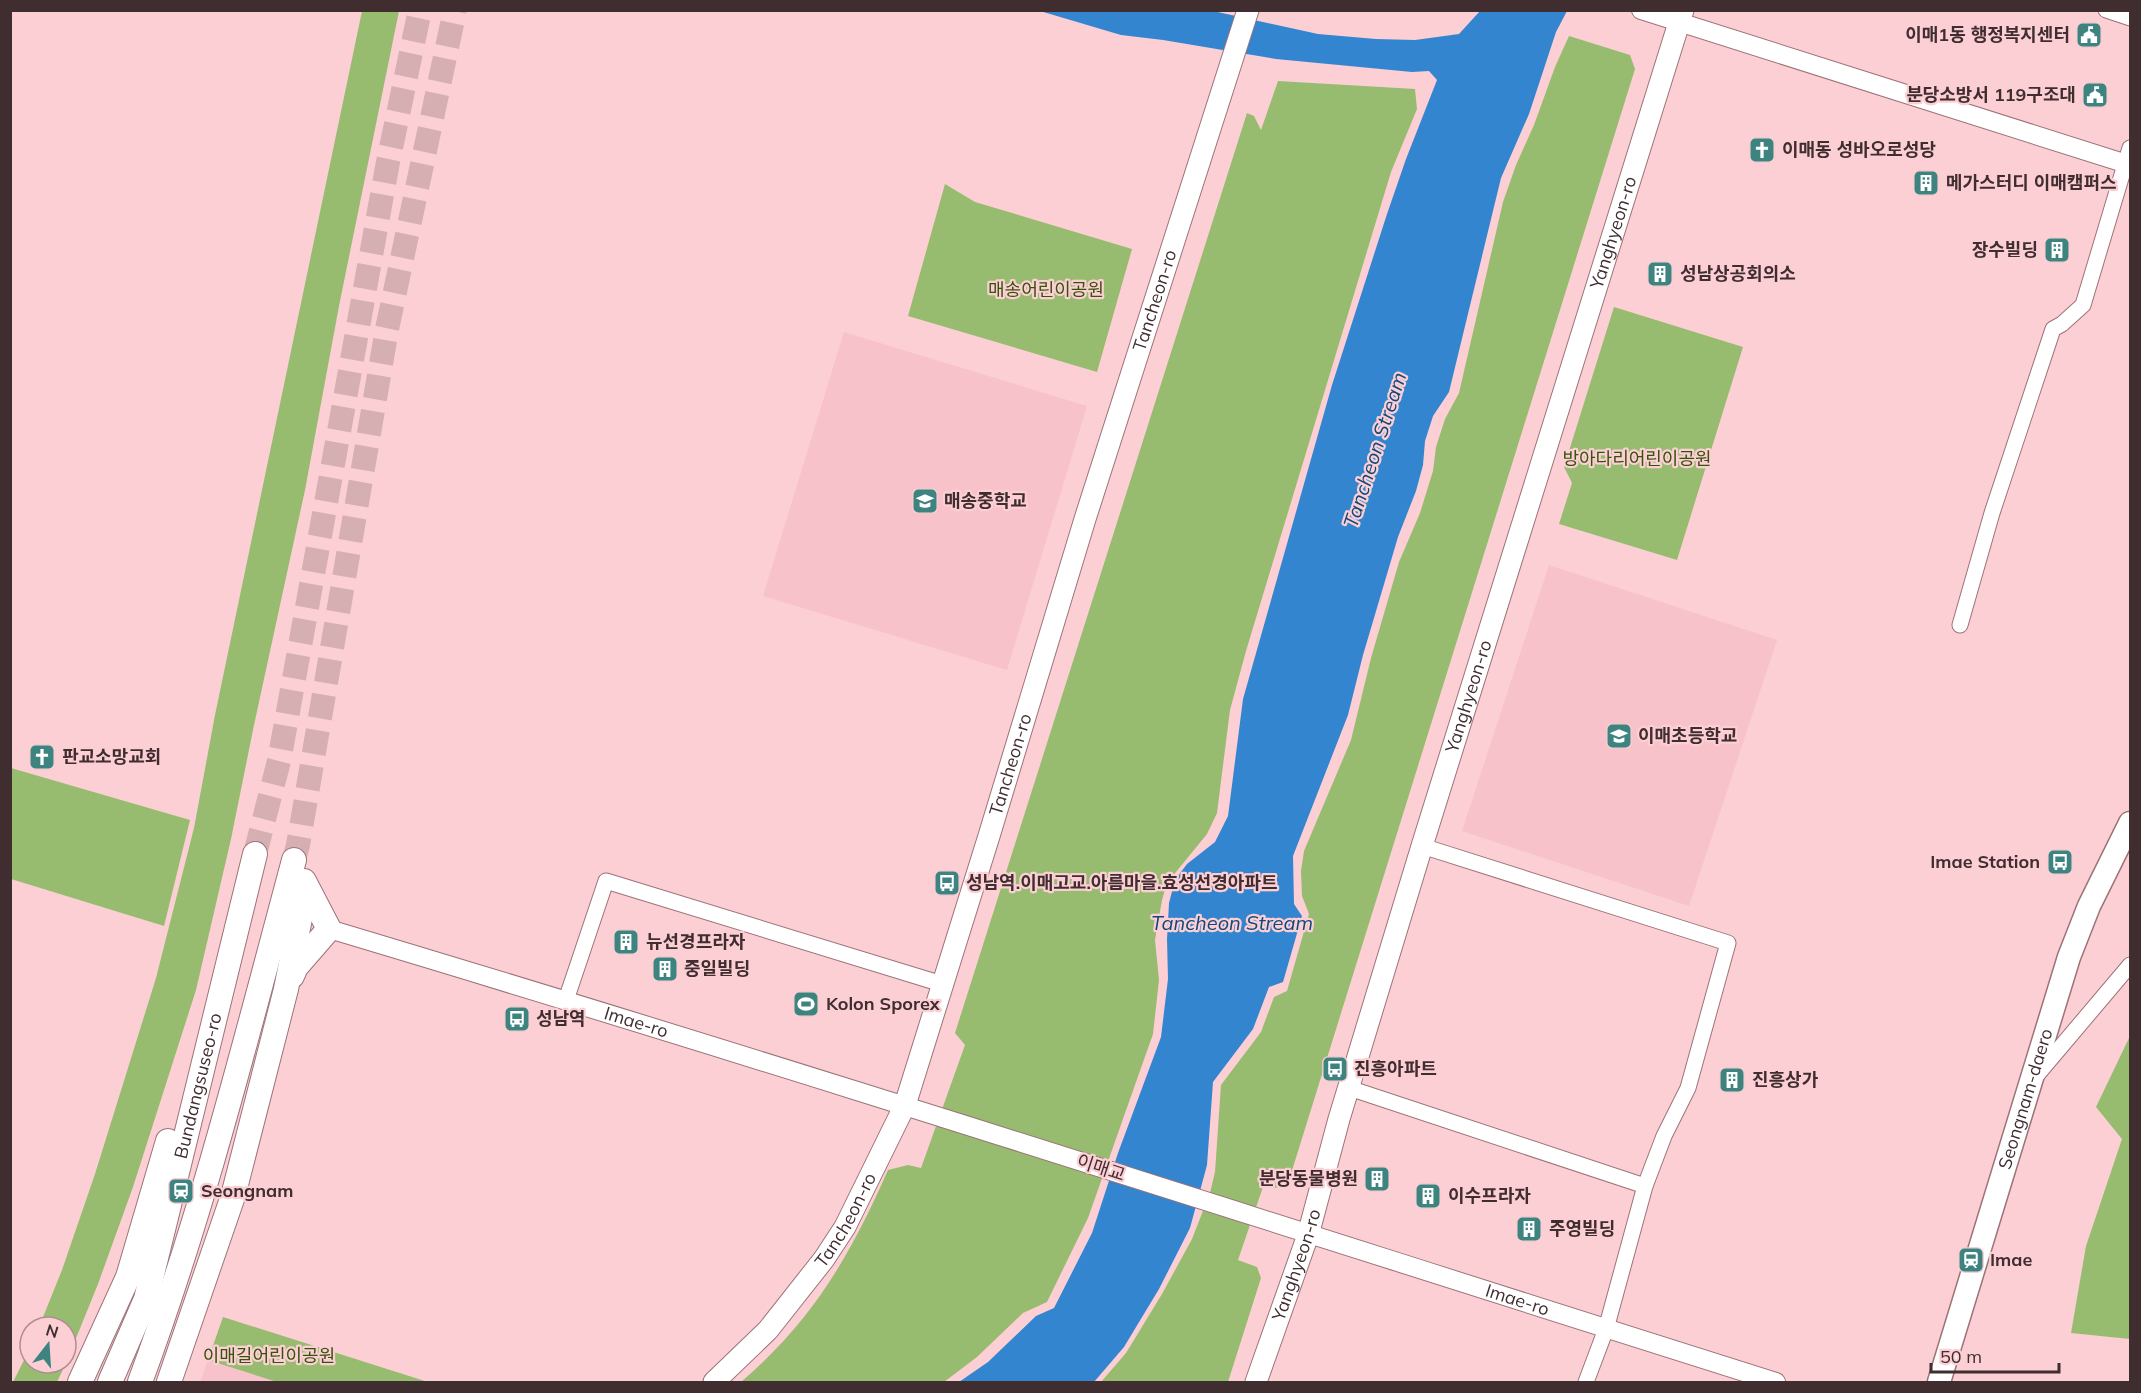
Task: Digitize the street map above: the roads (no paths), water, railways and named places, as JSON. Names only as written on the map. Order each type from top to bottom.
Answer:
[{"type":"highway","name":"Bundangsuseo-ro","points":[[140,1383],[167,1310],[232,1093],[296,852],[306,888]]},
{"type":"highway","name":"Bundangsuseo-ro","points":[[110,1383],[146,1299],[255,854]]},
{"type":"highway","points":[[286,989],[296,967],[330,929],[306,888]]},
{"type":"highway","points":[[169,1383],[233,1196],[286,989],[306,888]]},
{"type":"highway","points":[[80,1383],[128,1277],[200,1034],[230,951]]},
{"type":"main road","name":"Tancheon-ro","points":[[714,1383],[768,1330],[824,1259],[845,1227],[905,1105],[990,836],[1085,519],[1248,10]]},
{"type":"main road","name":"Yanghyeon-ro","points":[[1256,1383],[1308,1234],[1349,1088],[1422,846],[1681,16]]},
{"type":"main road","name":"Seongnam-daero","points":[[1939,1383],[2054,1003],[2089,906],[2130,823]]},
{"type":"street","points":[[1641,10],[1681,16],[2129,159],[2083,305],[2053,329],[1992,513],[1960,625]]},
{"type":"street","points":[[2106,10],[2130,18]]},
{"type":"street","points":[[1422,846],[1728,942],[1688,1088],[1664,1136],[1646,1186],[1606,1329],[1586,1383]]},
{"type":"street","points":[[566,999],[606,881],[942,984]]},
{"type":"street","name":"Imae-ro","points":[[330,929],[566,999],[943,1117]]},
{"type":"street","points":[[2031,1082],[2130,965]]},
{"type":"street","points":[[1349,1088],[1646,1186]]},
{"type":"street","name":"이매교","points":[[943,1117],[1258,1219]]},
{"type":"street","name":"Imae-ro","points":[[1258,1219],[1776,1383]]},
{"type":"water","name":"Tancheon Stream","points":[[1040,11],[1213,11],[1318,34],[1415,40],[1459,34],[1480,11],[1567,11],[1556,32],[1529,114],[1501,178],[1449,392],[1433,416],[1425,441],[1423,465],[1416,491],[1398,537],[1348,715],[1293,856],[1294,904],[1302,916],[1283,982],[1269,987],[1253,1029],[1213,1082],[1207,1165],[1190,1228],[1159,1289],[1124,1347],[1094,1382],[959,1382],[988,1362],[1036,1316],[1054,1308],[1092,1233],[1118,1153],[1161,1037],[1168,979],[1169,903],[1175,880],[1187,864],[1215,842],[1228,816],[1243,699],[1332,385],[1387,214],[1437,80],[1429,71],[1412,72],[1276,59],[1121,35]]},
{"type":"tunnel","points":[[255,854],[279,761],[388,162],[420,10]]},
{"type":"tunnel","points":[[294,860],[387,329],[455,10]]},
{"type":"place","name":"이매1동 행정복지센터","points":[[2089,35]]},
{"type":"place","name":"분당소방서 119구조대","points":[[2095,95]]},
{"type":"place","name":"이매동 성바오로성당","points":[[1762,150]]},
{"type":"place","name":"메가스터디 이매캠퍼스","points":[[1926,183]]},
{"type":"place","name":"장수빌딩","points":[[2057,250]]},
{"type":"place","name":"성남상공회의소","points":[[1660,274]]},
{"type":"place","name":"매송중학교","points":[[925,501]]},
{"type":"place","name":"이매초등학교","points":[[1619,736]]},
{"type":"place","name":"판교소망교회","points":[[42,757]]},
{"type":"place","name":"Imae Station","points":[[2060,862]]},
{"type":"place","name":"성남역.이매고교.아름마을.효성선경아파트","points":[[947,883]]},
{"type":"place","name":"뉴선경프라자","points":[[626,942]]},
{"type":"place","name":"중일빌딩","points":[[665,969]]},
{"type":"place","name":"Kolon Sporex","points":[[806,1004]]},
{"type":"place","name":"성남역","points":[[517,1019]]},
{"type":"place","name":"진흥아파트","points":[[1335,1069]]},
{"type":"place","name":"진흥상가","points":[[1732,1080]]},
{"type":"place","name":"분당동물병원","points":[[1377,1179]]},
{"type":"place","name":"Seongnam","points":[[181,1191]]},
{"type":"place","name":"이수프라자","points":[[1428,1196]]},
{"type":"place","name":"주영빌딩","points":[[1529,1229]]},
{"type":"place","name":"Imae","points":[[1971,1260]]},
{"type":"park label","name":"매송어린이공원","points":[[1046,290]]},
{"type":"park label","name":"방아다리어린이공원","points":[[1637,459]]},
{"type":"park label","name":"이매길어린이공원","points":[[269,1356]]}]
